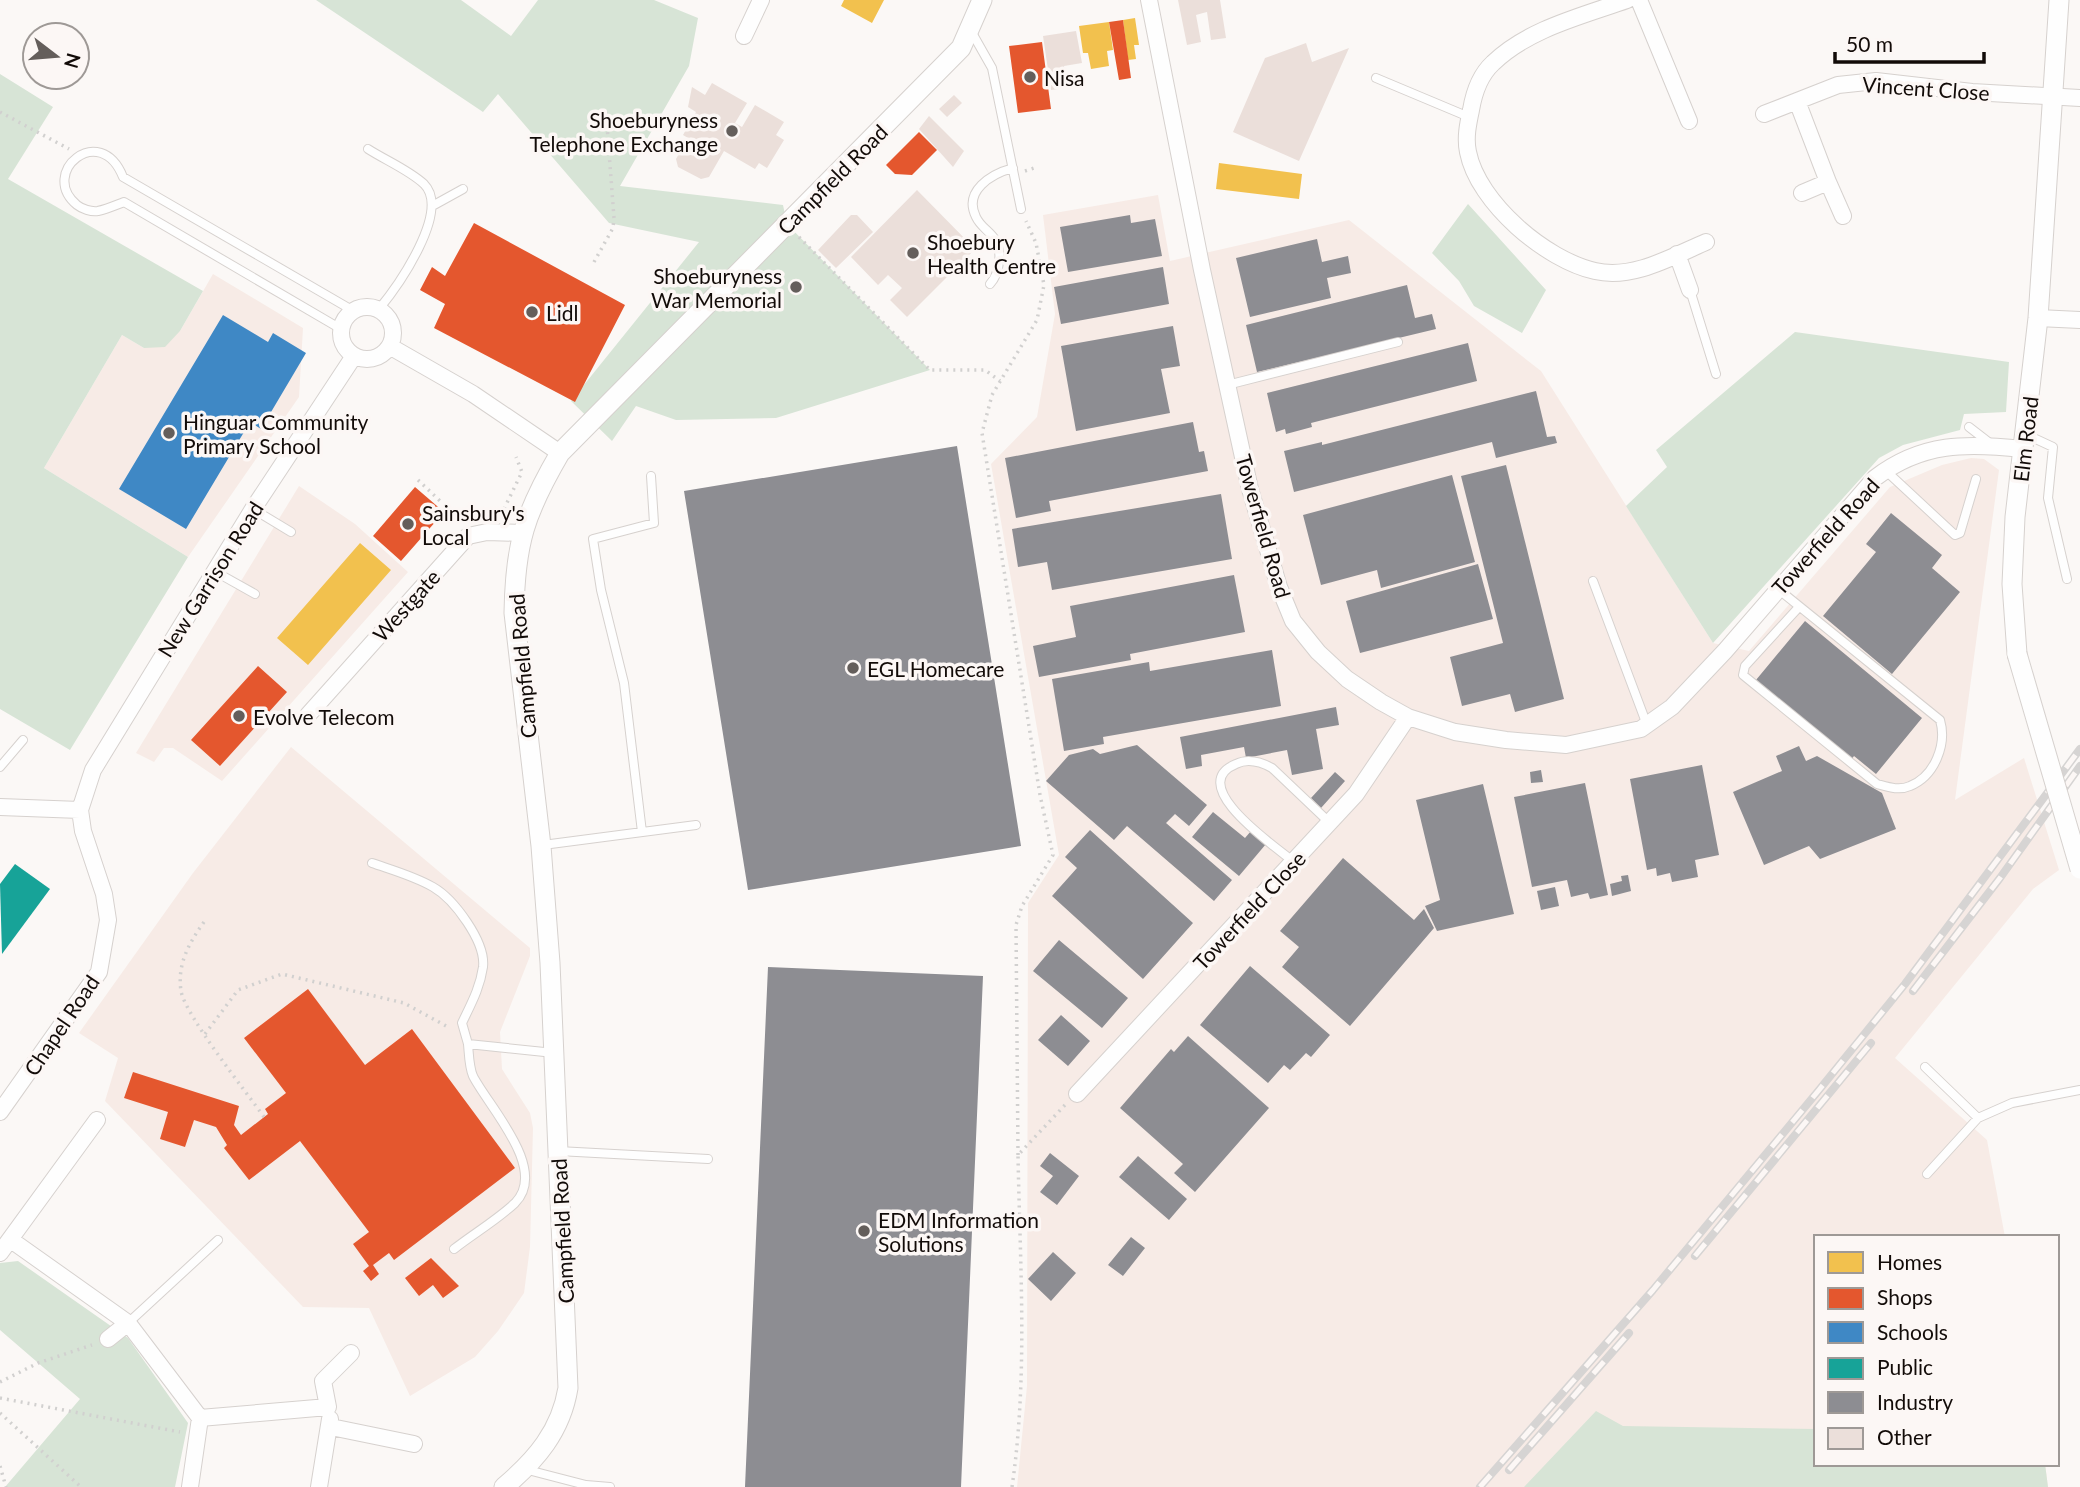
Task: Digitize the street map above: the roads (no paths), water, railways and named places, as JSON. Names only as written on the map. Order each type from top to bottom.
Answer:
[{"type":"street","points":[[744,36],[761,0]]},
{"type":"street","name":"Campfield Road","points":[[504,1487],[524,1469],[553,1434],[568,1388],[554,1053],[541,846],[514,613],[515,576],[522,533],[533,499],[560,453],[944,67],[971,31],[982,0]]},
{"type":"street","name":"Towerfield Road","points":[[1149,0],[1250,489],[1279,587],[1293,621],[1318,652],[1347,679],[1408,717],[1455,732],[1566,745],[1607,738],[1647,725],[1672,707],[1885,470],[1934,448],[1952,445],[1993,446],[2024,441]]},
{"type":"street","points":[[1627,0],[1562,24],[1510,48],[1491,64],[1478,83],[1469,117],[1468,153],[1493,201],[1549,252],[1597,272],[1640,269],[1706,242]]},
{"type":"street","points":[[1639,0],[1689,121]]},
{"type":"street","name":"Elm Road","points":[[2059,0],[2038,318],[2012,584],[2017,654],[2080,869]]},
{"type":"street","name":"Vincent Close","points":[[1764,114],[1838,85],[1876,81],[2080,98]]},
{"type":"street","points":[[1797,101],[1843,216]]},
{"type":"street","points":[[1802,193],[1828,182]]},
{"type":"street","points":[[1677,254],[1690,290]]},
{"type":"street","points":[[366,306],[379,309],[388,316],[393,326],[390,347],[379,357],[369,360],[354,356],[342,342],[341,329],[352,310],[366,306]]},
{"type":"street","points":[[2038,318],[2080,320]]},
{"type":"street","points":[[390,347],[473,394],[560,453]]},
{"type":"street","name":"New Garrison Road","points":[[80,810],[102,753],[253,509],[354,356]]},
{"type":"street","name":"Westgate","points":[[308,715],[468,536],[487,532],[522,533]]},
{"type":"street","name":"Towerfield Close","points":[[1077,1094],[1356,794],[1408,717]]},
{"type":"street","points":[[0,807],[80,810]]},
{"type":"street","name":"Chapel Road","points":[[0,1112],[99,972],[108,920],[104,894],[83,831],[80,810]]},
{"type":"street","points":[[0,1253],[97,1120]]},
{"type":"street","points":[[11,1240],[128,1323],[200,1418],[190,1487]]},
{"type":"street","points":[[108,1339],[128,1323]]},
{"type":"street","points":[[319,1487],[331,1427],[323,1381],[351,1353]]},
{"type":"street","points":[[200,1418],[328,1406]]},
{"type":"street","points":[[331,1427],[414,1444]]},
{"type":"lane","points":[[971,31],[992,68],[1021,209]]},
{"type":"lane","points":[[1376,78],[1469,117]]},
{"type":"lane","points":[[368,149],[424,183],[434,205],[432,221],[397,285],[379,309]]},
{"type":"lane","points":[[341,329],[124,202],[96,211],[81,208],[69,199],[64,184],[66,169],[80,155],[90,151],[106,154],[117,163],[123,177],[352,310]]},
{"type":"lane","points":[[990,284],[999,260],[998,245],[976,217],[972,204],[975,194],[987,179],[994,173],[1013,168]]},
{"type":"lane","points":[[434,205],[463,189]]},
{"type":"lane","points":[[1690,290],[1716,374]]},
{"type":"lane","points":[[1227,385],[1398,342]]},
{"type":"lane","points":[[1969,428],[1993,446]]},
{"type":"lane","points":[[2024,441],[2053,447],[2048,498],[2067,579]]},
{"type":"lane","points":[[1885,470],[1955,535],[1960,533],[1976,480]]},
{"type":"lane","points":[[642,832],[624,684],[601,590],[593,539],[654,523],[651,475]]},
{"type":"lane","points":[[253,509],[291,532]]},
{"type":"lane","points":[[214,571],[255,594]]},
{"type":"lane","points":[[1593,581],[1647,725]]},
{"type":"lane","points":[[1778,589],[1940,720],[1944,732],[1942,750],[1927,773],[1911,786],[1894,789],[1877,784],[1743,675],[1745,666],[1799,607]]},
{"type":"lane","points":[[0,767],[23,740]]},
{"type":"lane","points":[[1294,862],[1228,806],[1221,793],[1219,781],[1224,773],[1235,764],[1262,762],[1272,768],[1330,823]]},
{"type":"lane","points":[[541,846],[696,825]]},
{"type":"lane","points":[[372,863],[435,888],[461,914],[478,940],[483,964],[479,988],[462,1023],[472,1074],[517,1146],[524,1165],[523,1189],[517,1201],[453,1249]]},
{"type":"lane","points":[[467,1041],[554,1053]]},
{"type":"lane","points":[[1925,1067],[1978,1118]]},
{"type":"lane","points":[[1927,1174],[1978,1118],[2012,1103],[2080,1090]]},
{"type":"lane","points":[[558,1151],[708,1159]]},
{"type":"lane","points":[[128,1323],[218,1240]]},
{"type":"lane","points":[[524,1469],[586,1485],[610,1487]]},
{"type":"railway","points":[[1480,1487],[1653,1290],[1819,1090],[1905,984],[2080,749]]},
{"type":"railway","points":[[1913,991],[2000,878],[2080,766]]},
{"type":"railway","points":[[1695,1256],[1871,1043]]},
{"type":"railway","points":[[1509,1470],[1629,1333]]},
{"type":"place","name":"Nisa","points":[[1030,77]]},
{"type":"place","name":"Shoeburyness Telephone Exchange","points":[[732,131]]},
{"type":"place","name":"Shoebury Health Centre","points":[[913,253]]},
{"type":"place","name":"Shoeburyness War Memorial","points":[[796,287]]},
{"type":"place","name":"Lidl","points":[[532,312]]},
{"type":"place","name":"Hinguar Community Primary School","points":[[169,433]]},
{"type":"place","name":"Sainsbury's Local","points":[[408,524]]},
{"type":"place","name":"EGL Homecare","points":[[853,668]]},
{"type":"place","name":"Evolve Telecom","points":[[239,716]]},
{"type":"place","name":"EDM Information Solutions","points":[[864,1231]]}]
